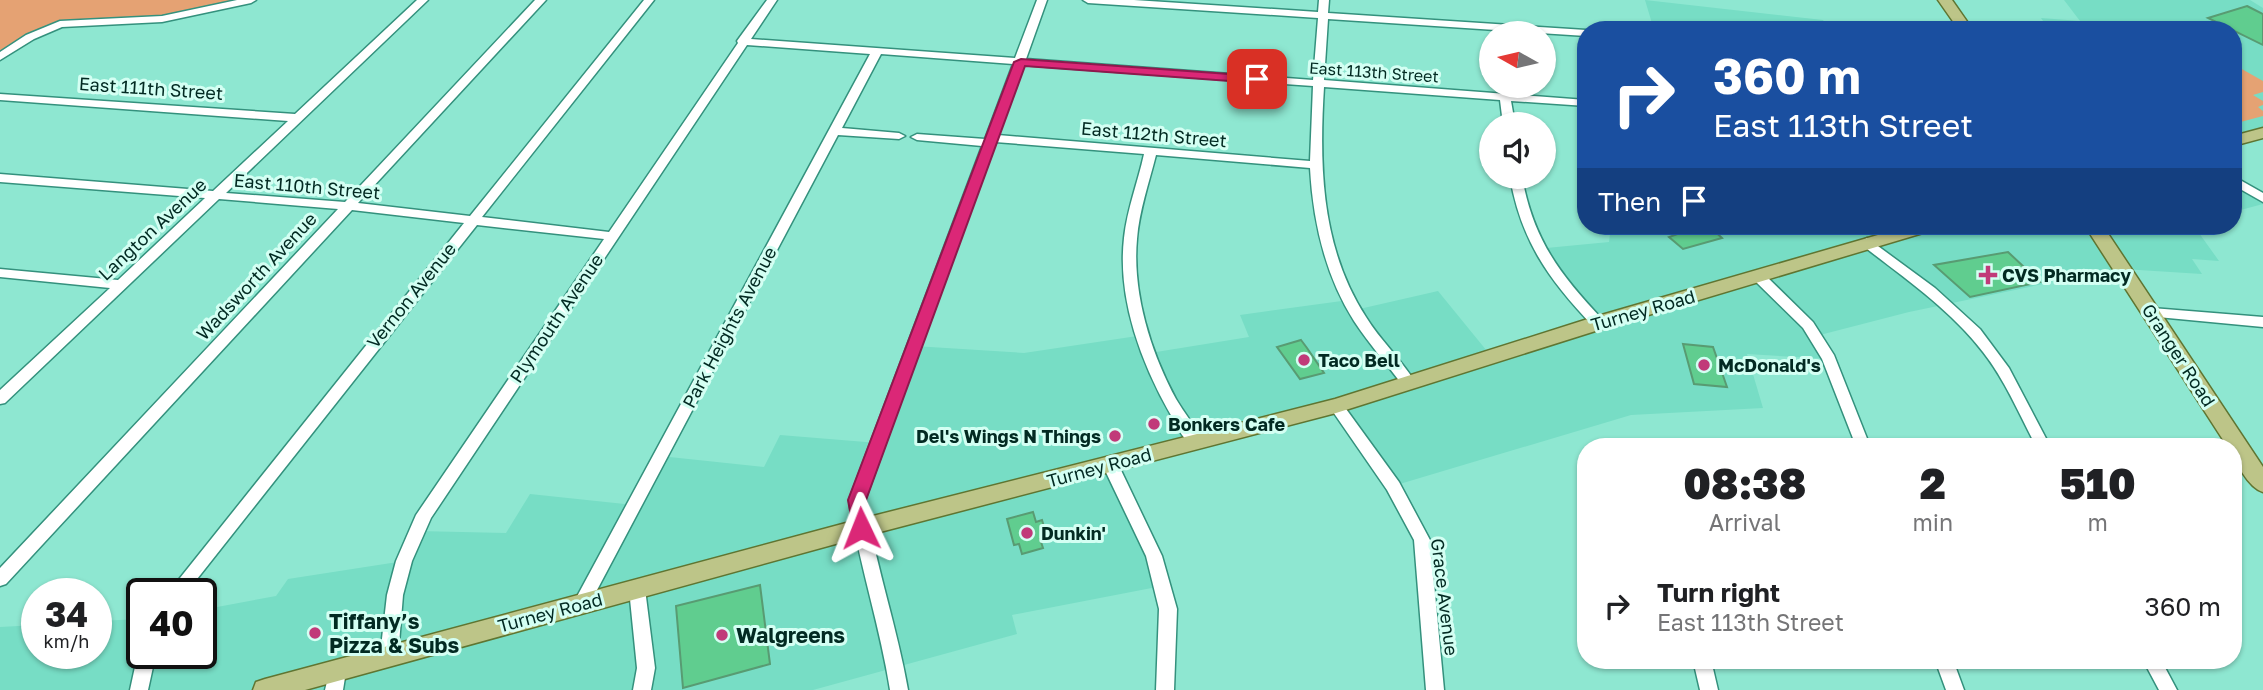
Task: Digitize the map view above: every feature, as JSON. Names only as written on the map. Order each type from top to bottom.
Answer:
[{"type":"main road","points":[[1945,0],[1958,21]]},
{"type":"main road","points":[[2242,139],[2263,133]]},
{"type":"main road","name":"Turney Road","points":[[265,690],[336,680],[389,656],[582,602],[1195,440],[1336,406],[1598,323],[1893,235]]},
{"type":"main road","name":"Granger Road","points":[[2100,235],[2233,438]]},
{"type":"main road","name":"Granger Road","points":[[2242,452],[2263,484]]},
{"type":"street","points":[[0,57],[30,37],[60,24],[162,19],[251,0]]},
{"type":"street","name":"Langton Avenue","points":[[1,397],[423,0]]},
{"type":"street","name":"Wadsworth Avenue","points":[[0,579],[541,0]]},
{"type":"street","name":"Vernon Avenue","points":[[188,578],[649,0]]},
{"type":"street","name":"Plymouth Avenue","points":[[389,656],[395,595],[404,561],[424,515],[772,0]]},
{"type":"street","points":[[899,690],[893,647],[861,528],[857,500],[1042,0]]},
{"type":"street","points":[[1088,0],[1577,32]]},
{"type":"street","points":[[1324,0],[1314,165],[1318,216],[1330,259],[1354,311],[1408,382]]},
{"type":"street","name":"East 113th Street","points":[[742,41],[876,53],[1479,95]]},
{"type":"street","name":"Park Heights Avenue","points":[[582,602],[876,53]]},
{"type":"street","name":"East 111th Street","points":[[0,97],[299,118]]},
{"type":"street","name":"East 113th Street","points":[[1518,98],[1577,102]]},
{"type":"street","points":[[834,131],[898,135]]},
{"type":"street","name":"East 112th Street","points":[[917,137],[1314,165]]},
{"type":"street","points":[[1151,152],[1129,248],[1135,304],[1149,353],[1182,423],[1195,440]]},
{"type":"street","name":"East 110th Street","points":[[0,178],[347,206],[611,236]]},
{"type":"street","points":[[2242,185],[2263,198]]},
{"type":"street","points":[[1518,189],[1520,204],[1536,249],[1562,285],[1598,323]]},
{"type":"street","points":[[1867,242],[1945,305],[1987,347],[2010,380],[2039,438]]},
{"type":"street","points":[[0,273],[119,284]]},
{"type":"street","points":[[1759,277],[1808,325],[1829,359],[1860,438]]},
{"type":"street","points":[[2152,313],[2263,322]]},
{"type":"street","name":"Grace Avenue","points":[[1336,406],[1393,486],[1422,540],[1435,690]]},
{"type":"street","points":[[1110,464],[1154,556],[1168,609],[1165,690]]},
{"type":"street","points":[[637,589],[646,668],[642,690]]},
{"type":"street","points":[[139,690],[144,669]]},
{"type":"street","points":[[1704,669],[1709,690]]},
{"type":"street","points":[[1947,669],[1955,690]]},
{"type":"street","points":[[2157,669],[2168,690]]},
{"type":"shaded area","points":[[0,0],[251,0],[189,15],[60,24],[0,57]]},
{"type":"shaded area","points":[[1645,0],[1824,21],[1651,21]]},
{"type":"shaded area","points":[[2064,0],[2250,0],[2263,8],[2263,133],[2242,139],[2242,21],[2080,21]]},
{"type":"shaded area","points":[[2041,18],[2080,21],[2043,21]]},
{"type":"shaded area","points":[[2242,69],[2263,81],[2263,92],[2253,95],[2263,101],[2263,105],[2258,107],[2263,111],[2263,116],[2242,122]]},
{"type":"shaded area","points":[[2242,185],[2263,198],[2263,204],[2242,210]]},
{"type":"shaded area","points":[[1610,235],[2200,235],[2219,261],[2192,259],[2202,274],[2123,269],[2037,277],[2043,284],[1909,312],[1816,336],[1829,359],[1747,354],[1763,408],[1631,415],[1393,486],[1336,406],[1111,464],[1162,586],[1012,615],[1017,634],[813,690],[0,690],[0,627],[21,626],[21,669],[112,669],[112,620],[126,620],[126,669],[217,669],[217,607],[276,596],[288,579],[404,561],[417,531],[506,533],[530,494],[634,505],[660,456],[764,467],[780,435],[878,443],[914,346],[1024,353],[1144,335],[1150,353],[1249,337],[1240,315],[1349,300],[1355,310],[1438,291],[1491,356],[1597,323],[1536,249],[1609,242]]},
{"type":"building","points":[[2247,6],[2263,14],[2263,45],[2242,35],[2242,21],[2214,21],[2208,18]]},
{"type":"building","points":[[1719,235],[1722,238],[1683,249],[1669,237]]},
{"type":"building","name":"CVS Pharmacy","points":[[2008,252],[2040,282],[1970,297],[1934,265]]},
{"type":"building","name":"Taco Bell","points":[[1301,340],[1324,373],[1300,379],[1277,347]]},
{"type":"building","name":"McDonald's","points":[[1683,344],[1713,347],[1727,387],[1694,384]]},
{"type":"building","name":"Dunkin'","points":[[1033,512],[1036,522],[1042,520],[1047,537],[1040,539],[1043,548],[1022,554],[1019,544],[1014,545],[1007,519]]},
{"type":"building","name":"Walgreens","points":[[760,585],[770,664],[683,688],[676,606]]},
{"type":"place","name":"CVS Pharmacy","points":[[1988,275]]},
{"type":"place","name":"Taco Bell","points":[[1304,360]]},
{"type":"place","name":"McDonald's","points":[[1704,365]]},
{"type":"place","name":"Bonkers Cafe","points":[[1154,424]]},
{"type":"place","name":"Del's Wings N Things","points":[[1115,436]]},
{"type":"place","name":"Dunkin'","points":[[1027,533]]},
{"type":"place","name":"Tiffany’s Pizza & Subs","points":[[315,633]]},
{"type":"place","name":"Walgreens","points":[[722,635]]},
{"type":"route","points":[[861,528],[857,500],[1021,62],[1257,79]]}]
